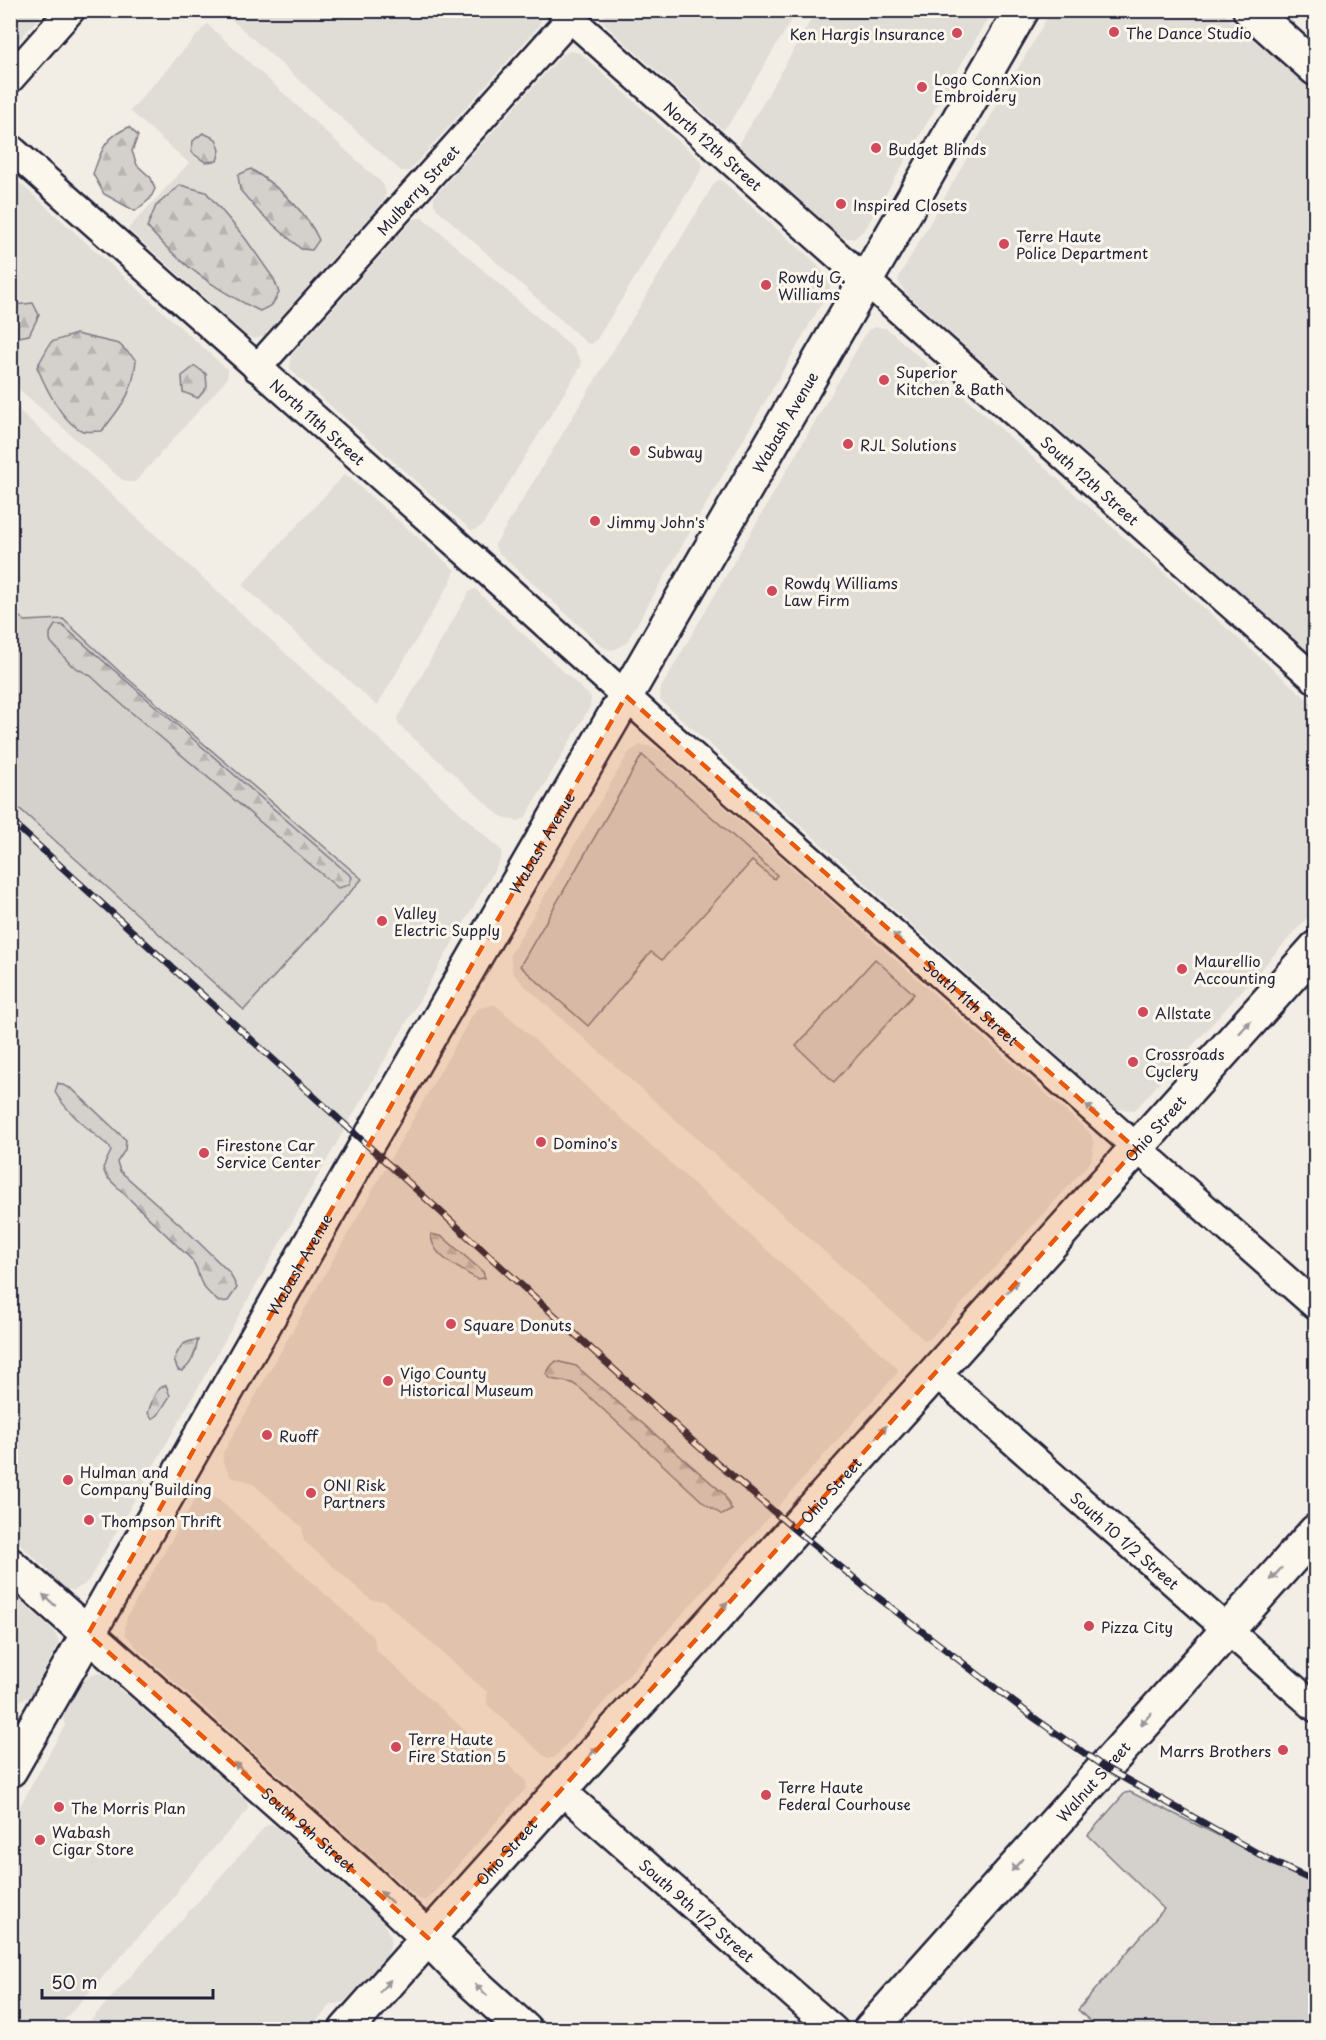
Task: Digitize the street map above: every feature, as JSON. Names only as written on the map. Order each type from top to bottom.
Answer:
[{"type":"main road","name":"Wabash Avenue","points":[[10,1770],[367,1144],[1022,10]]},
{"type":"main road","points":[[1250,10],[1316,69]]},
{"type":"main road","name":"Ohio Street","points":[[346,2030],[1316,948]]},
{"type":"main road","name":"Walnut Street","points":[[870,2030],[1316,1531]]},
{"type":"main road","name":"South 9th Street","points":[[10,1565],[369,1882],[460,1971],[525,2030]]},
{"type":"street","points":[[10,79],[71,10]]},
{"type":"street","name":"North 12th Street","points":[[570,13],[866,282]]},
{"type":"street","name":"Mulberry Street","points":[[257,368],[570,13]]},
{"type":"street","name":"North 11th Street","points":[[10,148],[626,696]]},
{"type":"street","name":"South 12th Street","points":[[866,282],[1316,680]]},
{"type":"street","name":"South 11th Street","points":[[626,696],[1316,1306]]},
{"type":"street","name":"South 10 1/2 Street","points":[[935,1372],[1316,1707]]},
{"type":"street","name":"South 9th 1/2 Street","points":[[560,1789],[834,2030]]},
{"type":"highlighted area","points":[[626,696],[1136,1149],[428,1938],[88,1634]]},
{"type":"shaded area","points":[[532,10],[541,20],[538,27],[409,171],[401,171],[222,11]]},
{"type":"shaded area","points":[[607,10],[797,11],[723,130],[613,32],[602,20]]},
{"type":"shaded area","points":[[10,11],[45,11],[11,49]]},
{"type":"shaded area","points":[[816,11],[992,11],[866,228],[854,239],[842,237],[740,147],[740,143]]},
{"type":"shaded area","points":[[1051,11],[1221,11],[1315,94],[1315,658],[907,294],[898,281]]},
{"type":"shaded area","points":[[207,24],[383,184],[386,193],[383,202],[267,332],[255,339],[247,336],[128,229],[189,163],[130,111]]},
{"type":"shaded area","points":[[571,51],[580,53],[701,161],[703,167],[597,339],[591,344],[587,343],[434,204],[434,197],[562,55]]},
{"type":"shaded area","points":[[11,175],[228,370],[227,379],[135,482],[121,479],[11,382]]},
{"type":"shaded area","points":[[721,180],[815,262],[829,281],[830,289],[626,643],[611,650],[603,647],[497,551],[495,545],[714,184]]},
{"type":"shaded area","points":[[417,218],[423,218],[574,349],[581,361],[581,366],[482,526],[475,530],[471,530],[290,368],[291,356]]},
{"type":"shaded area","points":[[876,327],[885,328],[891,332],[1315,706],[1315,909],[1135,1110],[1118,1109],[660,700],[661,688],[868,330]]},
{"type":"shaded area","points":[[11,403],[502,851],[501,859],[90,1578],[84,1585],[74,1590],[49,1583],[48,1570],[11,1536],[11,801],[244,1010],[121,673],[63,620],[25,621],[11,610]]},
{"type":"shaded area","points":[[345,474],[455,570],[451,581],[378,704],[375,704],[242,585]]},
{"type":"shaded area","points":[[475,589],[591,697],[590,707],[525,818],[518,821],[499,815],[399,725],[397,719],[469,592]]},
{"type":"shaded area","points":[[640,745],[653,747],[662,752],[1090,1133],[1094,1143],[1091,1161],[929,1340],[924,1340],[513,973],[510,955],[629,752]]},
{"type":"shaded area","points":[[494,1005],[892,1363],[898,1372],[554,1758],[543,1755],[492,1709],[487,1704],[487,1692],[384,1601],[371,1600],[304,1541],[302,1527],[251,1482],[231,1477],[223,1462],[223,1453],[473,1014],[479,1008]]},
{"type":"shaded area","points":[[205,1493],[219,1499],[374,1638],[376,1650],[470,1735],[478,1737],[526,1781],[526,1788],[429,1898],[419,1899],[141,1652],[125,1634],[127,1617],[194,1501]]},
{"type":"shaded area","points":[[11,1592],[54,1631],[59,1643],[30,1697],[20,1700],[11,1717]]},
{"type":"shaded area","points":[[102,1673],[247,1801],[248,1806],[246,1812],[180,1886],[176,1895],[56,2029],[11,2029],[11,1822],[65,1725],[63,1717],[83,1682],[91,1675]]},
{"type":"shaded area","points":[[267,1825],[274,1825],[382,1920],[391,1937],[386,1956],[344,2002],[331,2005],[309,2029],[83,2029]]},
{"type":"green space","points":[[129,127],[138,136],[132,151],[137,165],[151,178],[155,189],[150,199],[135,211],[104,194],[93,174],[105,145],[114,135]]},
{"type":"green space","points":[[203,133],[216,139],[220,150],[217,161],[205,162],[191,152],[193,141]]},
{"type":"green space","points":[[251,169],[281,191],[307,219],[319,240],[312,250],[301,249],[259,212],[240,190],[238,175]]},
{"type":"green space","points":[[180,185],[206,192],[245,238],[274,279],[279,293],[272,305],[260,311],[214,285],[185,264],[147,227],[156,206]]},
{"type":"green space","points":[[33,303],[39,315],[29,335],[14,338],[10,322],[14,305]]},
{"type":"green space","points":[[76,334],[119,344],[136,360],[129,391],[102,431],[83,431],[75,427],[55,403],[37,367],[51,342]]},
{"type":"green space","points":[[195,366],[206,374],[207,387],[198,398],[183,392],[182,376]]},
{"type":"green space","points":[[11,610],[25,621],[63,619],[121,673],[362,879],[244,1010],[11,801]]},
{"type":"green space","points":[[55,625],[62,625],[352,877],[349,885],[338,888],[91,676],[71,665],[50,641],[50,633]]},
{"type":"green space","points":[[642,755],[777,875],[774,879],[752,861],[662,960],[651,952],[588,1026],[520,966]]},
{"type":"green space","points":[[875,959],[914,994],[834,1082],[796,1046]]},
{"type":"green space","points":[[58,1083],[72,1089],[126,1140],[125,1150],[117,1162],[120,1171],[230,1273],[237,1288],[228,1301],[219,1302],[208,1293],[191,1259],[106,1176],[103,1168],[111,1151],[110,1147],[72,1114],[60,1100],[55,1092]]},
{"type":"green space","points":[[431,1234],[443,1237],[483,1272],[485,1278],[477,1279],[448,1261],[436,1249]]},
{"type":"green space","points":[[198,1340],[189,1365],[182,1371],[178,1370],[174,1360],[180,1348],[185,1343]]},
{"type":"green space","points":[[556,1361],[576,1366],[723,1493],[732,1510],[722,1515],[704,1503],[580,1388],[572,1383],[551,1379],[546,1374]]},
{"type":"green space","points":[[166,1385],[170,1396],[158,1415],[152,1419],[148,1413],[152,1400],[156,1393]]},
{"type":"green space","points":[[1130,1792],[1315,1883],[1315,2029],[1099,2029],[1078,2010],[1164,1909],[1088,1835],[1125,1793]]},
{"type":"railway","points":[[10,820],[708,1455],[871,1592],[1033,1717],[1104,1767],[1275,1863],[1316,1882]]},
{"type":"place","name":"The Dance Studio","points":[[1114,32]]},
{"type":"place","name":"Ken Hargis Insurance","points":[[957,33]]},
{"type":"place","name":"Logo ConnXion Embroidery","points":[[922,87]]},
{"type":"place","name":"Budget Blinds","points":[[876,148]]},
{"type":"place","name":"Inspired Closets","points":[[841,204]]},
{"type":"place","name":"Terre Haute Police Department","points":[[1004,244]]},
{"type":"place","name":"Rowdy G. Williams","points":[[766,285]]},
{"type":"place","name":"Superior Kitchen & Bath","points":[[884,380]]},
{"type":"place","name":"RJL Solutions","points":[[848,444]]},
{"type":"place","name":"Subway","points":[[635,451]]},
{"type":"place","name":"Jimmy John's","points":[[595,521]]},
{"type":"place","name":"Rowdy Williams Law Firm","points":[[772,591]]},
{"type":"place","name":"Valley Electric Supply","points":[[382,921]]},
{"type":"place","name":"Maurellio Accounting","points":[[1182,969]]},
{"type":"place","name":"Allstate","points":[[1143,1012]]},
{"type":"place","name":"Crossroads Cyclery","points":[[1133,1062]]},
{"type":"place","name":"Domino's","points":[[541,1142]]},
{"type":"place","name":"Firestone Car Service Center","points":[[204,1153]]},
{"type":"place","name":"Square Donuts","points":[[451,1324]]},
{"type":"place","name":"Vigo County Historical Museum","points":[[388,1381]]},
{"type":"place","name":"Ruoff","points":[[267,1435]]},
{"type":"place","name":"Hulman and Company Building","points":[[68,1480]]},
{"type":"place","name":"ONI Risk Partners","points":[[311,1493]]},
{"type":"place","name":"Thompson Thrift","points":[[89,1520]]},
{"type":"place","name":"Pizza City","points":[[1089,1626]]},
{"type":"place","name":"Terre Haute Fire Station 5","points":[[396,1747]]},
{"type":"place","name":"Marrs Brothers","points":[[1283,1750]]},
{"type":"place","name":"Terre Haute Federal Courhouse","points":[[766,1795]]},
{"type":"place","name":"The Morris Plan","points":[[59,1807]]},
{"type":"place","name":"Wabash Cigar Store","points":[[40,1840]]}]
